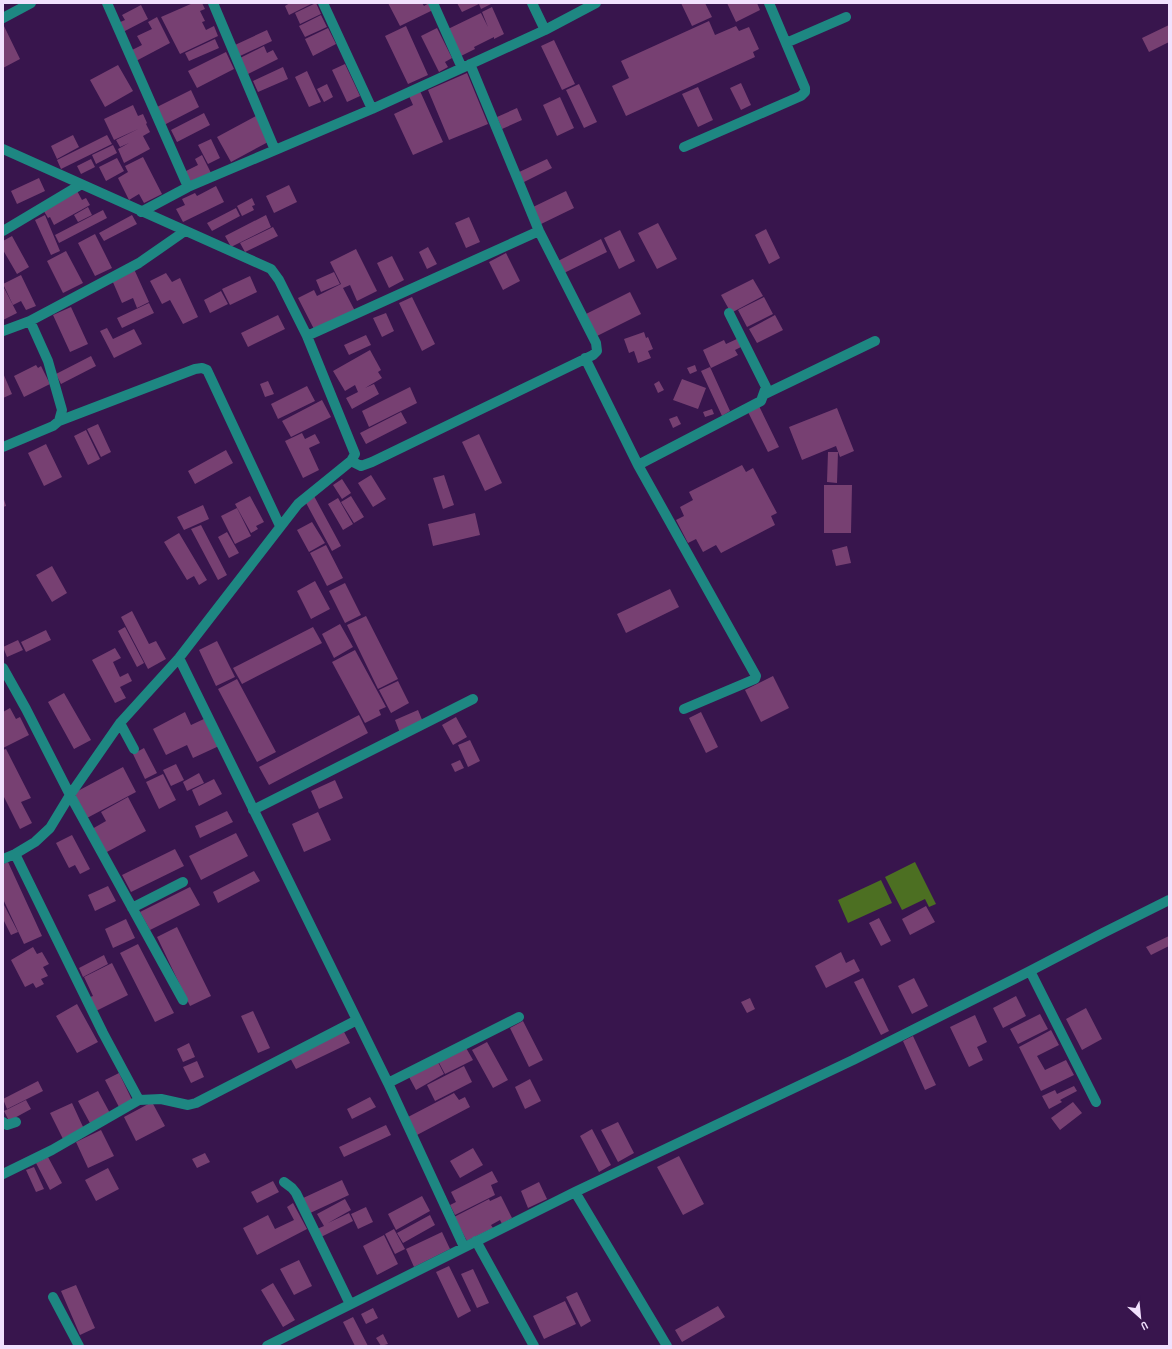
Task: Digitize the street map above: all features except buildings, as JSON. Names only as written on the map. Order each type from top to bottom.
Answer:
[{"type":"street","points":[[3,18],[31,3]]},
{"type":"street","points":[[107,3],[188,187]]},
{"type":"street","points":[[213,3],[275,150]]},
{"type":"street","points":[[324,3],[372,109]]},
{"type":"street","points":[[351,462],[361,466],[372,462],[593,355],[597,351],[596,343],[539,231],[466,66],[432,3]]},
{"type":"street","points":[[532,3],[545,30]]},
{"type":"street","points":[[141,212],[188,187],[372,109],[545,30],[596,3]]},
{"type":"street","points":[[684,148],[804,94],[805,88],[769,3]]},
{"type":"street","points":[[786,43],[846,17]]},
{"type":"street","points":[[3,150],[271,269],[307,336],[354,454],[351,462],[298,504],[280,526],[179,658],[120,723],[70,795],[50,828],[35,842],[15,854],[3,859]]},
{"type":"street","points":[[3,231],[80,185]]},
{"type":"street","points":[[3,331],[30,321],[139,263],[185,231]]},
{"type":"street","points":[[307,336],[539,231]]},
{"type":"street","points":[[638,464],[761,401],[765,394],[766,387],[729,313]]},
{"type":"street","points":[[30,321],[48,361],[62,410],[59,421]]},
{"type":"street","points":[[765,394],[875,342]]},
{"type":"street","points":[[585,358],[638,464],[756,676],[755,679],[684,709]]},
{"type":"street","points":[[3,447],[53,426],[59,421],[194,369],[202,368],[207,370],[280,526]]},
{"type":"street","points":[[179,658],[388,1083],[464,1247]]},
{"type":"street","points":[[3,668],[70,795],[183,1000]]},
{"type":"street","points":[[253,810],[473,699]]},
{"type":"street","points":[[120,723],[134,749]]},
{"type":"street","points":[[15,854],[103,1033],[139,1100]]},
{"type":"street","points":[[132,908],[183,882]]},
{"type":"street","points":[[268,1346],[575,1192],[853,1060],[1169,900]]},
{"type":"street","points":[[1030,971],[1096,1102]]},
{"type":"street","points":[[388,1083],[519,1017]]},
{"type":"street","points":[[3,1174],[52,1150],[139,1100],[161,1099],[188,1105],[357,1020]]},
{"type":"street","points":[[3,1122],[7,1125],[16,1122]]},
{"type":"street","points":[[284,1182],[296,1193],[350,1304]]},
{"type":"street","points":[[575,1192],[667,1346]]},
{"type":"street","points":[[476,1241],[534,1346]]},
{"type":"street","points":[[53,1297],[79,1346]]},
{"type":"shaded area","points":[[915,862],[936,904],[929,907],[925,899],[902,910],[885,877]]},
{"type":"shaded area","points":[[881,880],[892,903],[848,923],[838,900]]}]
